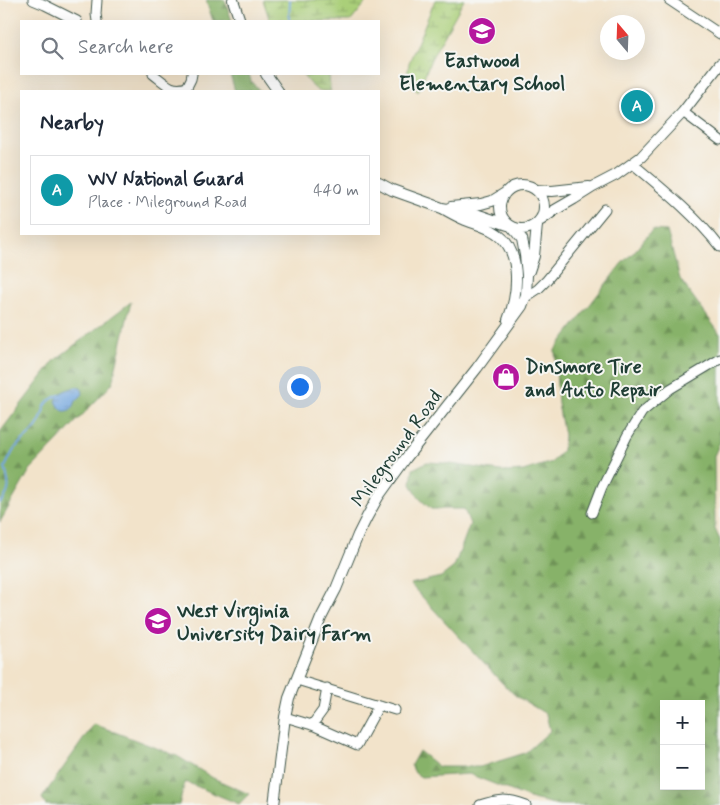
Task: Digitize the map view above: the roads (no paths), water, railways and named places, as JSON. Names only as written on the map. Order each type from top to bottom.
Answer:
[{"type":"main road","points":[[233,0],[240,20]]},
{"type":"main road","points":[[380,183],[392,190],[442,208],[476,214],[516,229],[531,228],[555,210],[633,164],[664,134],[720,64]]},
{"type":"main road","points":[[267,75],[277,90]]},
{"type":"main road","points":[[511,227],[504,221],[501,214],[501,200],[510,188],[517,186],[529,186],[542,197],[544,215],[539,222]]},
{"type":"main road","points":[[536,190],[552,191],[592,187]]},
{"type":"main road","points":[[442,208],[481,204],[505,193]]},
{"type":"main road","points":[[442,208],[461,219],[492,230],[499,235],[509,248],[516,269],[515,301],[499,340]]},
{"type":"main road","name":"Mileground Road","points":[[274,805],[289,698],[321,618],[336,589],[358,535],[378,498],[406,458],[499,340],[522,306],[526,297],[528,275],[534,256],[539,222]]},
{"type":"main road","name":"Mileground Road","points":[[511,227],[522,239],[528,275]]},
{"type":"street","points":[[32,0],[75,20]]},
{"type":"street","points":[[97,0],[97,20]]},
{"type":"street","points":[[669,0],[720,34]]},
{"type":"street","points":[[154,75],[171,88],[181,89],[187,89],[192,75]]},
{"type":"street","points":[[683,112],[720,140]]},
{"type":"street","points":[[633,164],[700,223],[720,247]]},
{"type":"street","name":"Mileground Road","points":[[526,297],[546,281],[605,209]]},
{"type":"street","points":[[592,513],[602,487],[627,436],[642,412],[670,389],[720,359]]},
{"type":"street","points":[[296,680],[395,710]]},
{"type":"street","points":[[312,725],[323,710],[327,688]]},
{"type":"street","points":[[285,716],[312,725],[357,745],[379,705]]},
{"type":"street","points":[[480,805],[498,800],[513,800],[526,805]]},
{"type":"water","points":[[75,387],[81,387],[83,394],[76,401],[73,408],[63,411],[56,401],[59,395]]},
{"type":"waterway","points":[[289,20],[290,0]]},
{"type":"waterway","points":[[0,503],[8,490],[5,467],[12,453],[33,432],[40,421],[45,405],[52,398],[59,395]]},
{"type":"place","name":"Eastwood Elementary School","points":[[482,31]]},
{"type":"place","name":"WV National Guard","points":[[637,106]]},
{"type":"place","name":"Dinsmore Tire and Auto Repair","points":[[506,377]]},
{"type":"place","name":"West Virginia University Dairy Farm","points":[[158,621]]}]
